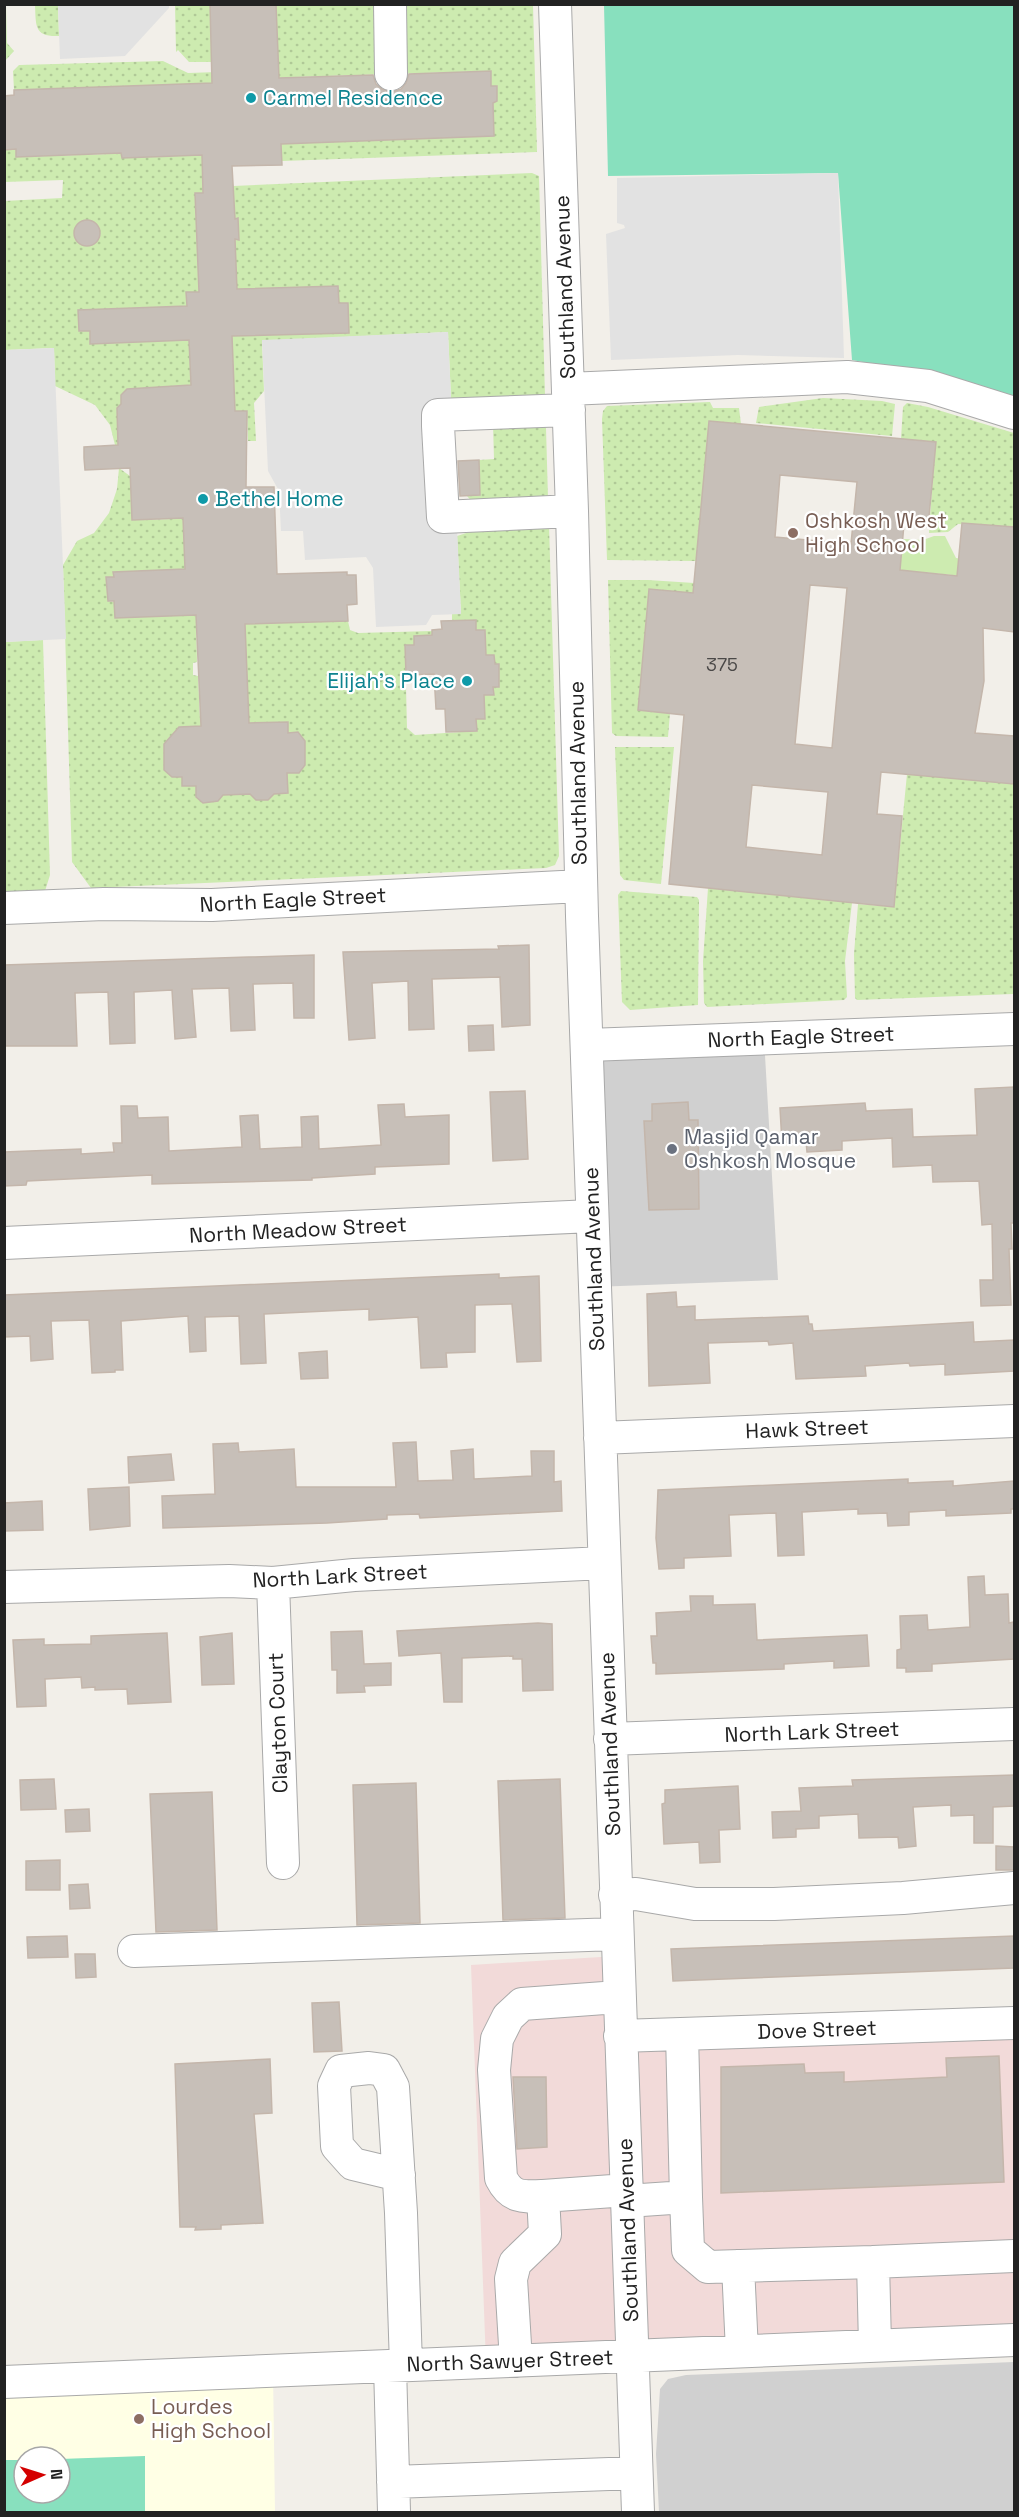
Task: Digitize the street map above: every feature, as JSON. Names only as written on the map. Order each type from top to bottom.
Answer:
[{"type":"street","points":[[390,4],[392,75]]},
{"type":"street","name":"Southland Avenue","points":[[555,4],[569,400],[581,885],[618,1997],[638,2512]]},
{"type":"street","points":[[572,512],[443,517],[438,415],[569,400],[847,377],[927,386],[1014,413]]},
{"type":"street","name":"North Eagle Street","points":[[4,908],[104,904],[212,905],[581,885]]},
{"type":"street","name":"North Eagle Street","points":[[588,1045],[1014,1029]]},
{"type":"street","name":"North Meadow Street","points":[[4,1243],[592,1216]]},
{"type":"street","name":"Hawk Street","points":[[600,1438],[1014,1421]]},
{"type":"street","name":"North Lark Street","points":[[4,1587],[229,1581],[273,1583],[354,1575],[604,1563]]},
{"type":"street","name":"Clayton Court","points":[[273,1583],[283,1863]]},
{"type":"street","name":"North Lark Street","points":[[610,1739],[1014,1724]]},
{"type":"street","points":[[615,1895],[636,1894],[695,1904],[774,1904],[903,1898],[1014,1888]]},
{"type":"street","points":[[134,1951],[561,1938],[617,1934]]},
{"type":"street","points":[[618,1997],[522,2004],[514,2009],[497,2039],[493,2079],[501,2178],[506,2188],[518,2196],[686,2197]]},
{"type":"street","name":"Dove Street","points":[[620,2036],[1014,2023]]},
{"type":"street","points":[[682,2034],[688,2250],[708,2267],[1014,2256]]},
{"type":"street","points":[[399,2175],[398,2365],[393,2497],[636,2473]]},
{"type":"street","points":[[516,2361],[511,2279],[515,2263],[545,2234],[543,2196]]},
{"type":"street","points":[[873,2262],[875,2345]]},
{"type":"street","points":[[738,2266],[742,2351]]},
{"type":"street","name":"North Sawyer Street","points":[[4,2382],[1014,2340]]},
{"type":"shaded area","points":[[58,5],[169,5],[169,8],[125,56],[60,59]]},
{"type":"shaded area","points":[[838,173],[844,358],[738,355],[611,360],[606,234],[625,228],[624,225],[617,223],[617,178]]},
{"type":"shaded area","points":[[448,332],[461,614],[432,615],[426,625],[376,627],[373,568],[366,557],[305,560],[303,531],[281,531],[279,491],[268,471],[262,340]]},
{"type":"shaded area","points":[[54,348],[66,639],[5,642],[5,350]]},
{"type":"shaded area","points":[[764,1038],[778,1280],[594,1287],[588,1045]]},
{"type":"shaded area","points":[[617,1956],[620,2035],[1014,2023],[1014,2340],[486,2363],[471,1965]]},
{"type":"shaded area","points":[[1014,2362],[1014,2512],[659,2512],[656,2454],[660,2389],[668,2379],[686,2375]]},
{"type":"shaded area","name":"Lourdes High School","points":[[273,2371],[275,2512],[5,2512],[4,2381]]},
{"type":"green space","points":[[6,5],[7,43],[14,51],[5,61]]},
{"type":"green space","points":[[35,5],[58,5],[59,36],[45,35],[38,29]]},
{"type":"green space","points":[[175,5],[210,5],[212,62],[189,62],[178,50],[176,52]]},
{"type":"green space","points":[[276,5],[533,5],[537,152],[282,161],[281,144],[494,136],[493,103],[497,86],[491,86],[490,71],[295,77],[294,81],[270,82],[278,60]]},
{"type":"green space","points":[[604,5],[1014,5],[1014,398],[923,373],[852,360],[838,173],[608,176]]},
{"type":"green space","points":[[163,61],[188,73],[218,72],[220,84],[14,90],[13,71],[19,65]]},
{"type":"green space","points":[[202,143],[203,193],[195,194],[199,292],[187,293],[187,306],[79,310],[79,331],[90,331],[90,343],[189,340],[192,398],[127,389],[121,395],[121,445],[115,445],[110,425],[95,405],[55,386],[54,348],[5,350],[4,201],[62,198],[63,180],[5,182],[5,150],[16,149],[17,157],[110,154],[121,149],[122,158]]},
{"type":"green space","points":[[532,173],[539,176],[545,396],[454,404],[451,398],[448,332],[262,341],[264,391],[254,403],[256,441],[248,441],[247,411],[235,411],[232,336],[346,333],[349,330],[348,303],[339,303],[338,286],[237,289],[235,239],[239,240],[233,186]]},
{"type":"green space","points":[[823,398],[882,401],[895,404],[892,436],[756,423],[759,407]]},
{"type":"green space","points":[[710,402],[713,408],[739,408],[741,424],[709,421],[696,561],[607,560],[603,411],[607,406]]},
{"type":"green space","points":[[907,403],[928,407],[1014,433],[1014,527],[958,524],[948,532],[929,533],[935,442],[901,439],[903,407]]},
{"type":"green space","points":[[539,423],[546,428],[548,498],[475,505],[467,496],[480,495],[479,460],[494,459],[493,424]]},
{"type":"green space","points":[[119,468],[130,476],[133,520],[176,519],[183,511],[185,557],[193,569],[114,572],[114,577],[106,578],[108,601],[196,615],[197,662],[193,663],[193,675],[198,676],[200,718],[205,726],[180,727],[180,736],[171,736],[164,744],[164,770],[172,777],[182,777],[182,786],[196,786],[196,797],[203,803],[218,801],[223,795],[250,794],[256,800],[268,800],[274,794],[288,793],[287,773],[299,773],[305,765],[305,741],[298,732],[288,733],[287,722],[243,724],[245,624],[348,621],[350,630],[358,633],[432,631],[432,635],[414,636],[414,645],[405,645],[407,728],[415,735],[476,731],[476,719],[485,719],[484,695],[493,695],[493,687],[499,687],[499,665],[486,655],[485,630],[476,630],[475,620],[452,621],[452,614],[461,613],[457,536],[491,525],[549,525],[559,856],[555,865],[546,868],[91,888],[72,862],[63,565],[77,541],[94,533],[109,513],[117,489]]},
{"type":"green space","points":[[934,536],[945,536],[956,558],[1014,566],[1014,581],[900,570],[903,539],[923,540]]},
{"type":"green space","points":[[608,580],[725,585],[723,596],[649,589],[638,709],[670,713],[668,737],[616,736],[612,733]]},
{"type":"green space","points":[[43,640],[50,875],[45,891],[5,894],[4,642]]},
{"type":"green space","points":[[615,747],[674,747],[661,884],[624,880],[620,875]]},
{"type":"green space","points":[[907,774],[1014,784],[1013,994],[857,1000],[855,998],[854,954],[858,904],[894,907]]},
{"type":"green space","points":[[708,888],[850,901],[852,903],[845,961],[847,997],[844,1000],[707,1007],[704,1003],[703,961]]},
{"type":"green space","points":[[621,891],[697,897],[699,900],[698,1005],[630,1010],[622,1002],[618,895]]},
{"type":"green space","points":[[145,2456],[145,2512],[5,2512],[5,2460],[12,2460],[12,2505],[72,2505],[72,2459]]},
{"type":"building","name":"Bethel Home","points":[[210,4],[276,4],[279,78],[373,75],[376,84],[392,92],[401,89],[409,74],[491,71],[491,86],[497,86],[497,101],[493,103],[494,136],[281,144],[282,165],[232,166],[235,219],[238,218],[239,240],[235,239],[237,289],[338,286],[339,303],[348,303],[349,333],[232,336],[235,411],[247,411],[246,487],[274,487],[277,574],[347,572],[347,575],[356,575],[357,604],[347,605],[348,621],[245,624],[249,723],[288,722],[288,733],[298,732],[305,741],[305,765],[299,773],[287,773],[288,793],[274,794],[268,800],[256,800],[250,794],[223,795],[218,801],[203,803],[196,797],[196,786],[182,786],[182,777],[172,777],[164,770],[164,744],[179,727],[201,726],[196,615],[115,618],[114,601],[108,601],[106,577],[114,577],[113,572],[185,569],[183,518],[132,520],[130,468],[85,470],[84,458],[84,447],[118,445],[117,408],[121,404],[121,395],[127,389],[191,385],[189,340],[90,344],[90,331],[79,331],[78,310],[187,306],[186,292],[199,292],[195,193],[203,193],[202,155],[122,158],[121,153],[16,157],[16,149],[4,150],[4,96],[14,95],[14,90],[212,83]]},
{"type":"building","points":[[87,220],[96,224],[100,233],[96,242],[87,246],[78,242],[74,233],[78,224]]},
{"type":"building","points":[[709,421],[936,442],[928,527],[904,524],[900,570],[957,576],[962,523],[1014,527],[1014,632],[983,628],[984,681],[975,733],[1014,736],[1014,784],[881,772],[877,814],[902,816],[894,907],[669,884],[684,715],[638,710],[649,589],[693,593]],"holes":[[[780,475],[857,482],[851,544],[775,537]],[[810,585],[847,588],[832,748],[795,744]],[[752,785],[828,792],[822,855],[746,847]]]},
{"type":"building","points":[[479,460],[480,495],[460,496],[458,461]]},
{"type":"building","name":"Elijah’s Place","points":[[476,620],[476,630],[485,630],[486,655],[494,655],[495,664],[499,664],[499,687],[493,687],[494,695],[484,695],[485,719],[476,719],[477,731],[446,732],[445,709],[436,709],[434,674],[406,675],[405,645],[414,645],[414,636],[432,635],[432,630],[442,629],[441,621]]},
{"type":"building","points":[[529,945],[530,1025],[502,1027],[500,977],[432,979],[434,1029],[409,1030],[408,981],[372,983],[375,1038],[349,1040],[343,952],[499,949],[498,946]]},
{"type":"building","points":[[314,955],[314,1018],[294,1018],[293,983],[253,984],[255,1030],[231,1031],[229,988],[192,989],[196,1037],[175,1039],[172,990],[134,992],[135,1043],[110,1044],[108,992],[75,993],[77,1046],[4,1046],[4,965]]},
{"type":"building","points":[[493,1025],[494,1050],[469,1051],[468,1026]]},
{"type":"building","points":[[1014,1087],[1014,1223],[1011,1223],[1012,1249],[1009,1249],[1011,1305],[981,1306],[980,1280],[993,1280],[992,1224],[982,1225],[979,1181],[933,1182],[932,1165],[893,1167],[892,1138],[842,1141],[842,1150],[807,1152],[806,1141],[782,1143],[780,1108],[865,1103],[866,1111],[912,1109],[913,1137],[977,1135],[975,1089]]},
{"type":"building","points":[[525,1091],[528,1159],[493,1161],[490,1092]]},
{"type":"building","points":[[688,1102],[689,1120],[698,1120],[699,1209],[649,1210],[644,1121],[652,1121],[652,1104]]},
{"type":"building","points":[[404,1104],[405,1117],[449,1115],[449,1164],[375,1167],[375,1174],[312,1178],[312,1180],[152,1184],[152,1175],[27,1181],[26,1185],[4,1186],[4,1152],[81,1149],[81,1154],[114,1152],[113,1143],[122,1143],[121,1106],[137,1106],[138,1118],[168,1117],[169,1151],[242,1147],[240,1116],[258,1115],[260,1149],[302,1147],[301,1117],[318,1116],[319,1149],[381,1145],[378,1105]]},
{"type":"building","points":[[499,1274],[499,1278],[539,1276],[541,1361],[517,1362],[512,1304],[475,1305],[475,1352],[446,1353],[447,1367],[421,1368],[418,1317],[369,1320],[369,1309],[264,1314],[266,1363],[241,1364],[239,1316],[205,1317],[206,1351],[190,1352],[188,1316],[121,1321],[123,1370],[115,1370],[115,1372],[92,1373],[89,1320],[51,1321],[53,1359],[31,1361],[30,1336],[4,1337],[4,1295]]},
{"type":"building","points":[[676,1292],[677,1307],[695,1306],[695,1320],[808,1316],[813,1331],[973,1322],[974,1342],[1014,1340],[1014,1371],[945,1375],[945,1364],[910,1366],[909,1363],[865,1366],[866,1376],[796,1379],[793,1343],[769,1345],[768,1341],[708,1343],[710,1383],[649,1386],[647,1294]]},
{"type":"building","points":[[327,1351],[328,1378],[301,1379],[299,1353]]},
{"type":"building","points":[[416,1442],[418,1481],[453,1480],[451,1451],[473,1449],[474,1479],[532,1476],[531,1451],[554,1451],[554,1482],[561,1481],[562,1511],[420,1518],[419,1514],[387,1515],[387,1519],[327,1523],[163,1528],[162,1496],[215,1494],[213,1444],[238,1443],[239,1452],[294,1449],[296,1487],[396,1487],[393,1443]]},
{"type":"building","points":[[171,1454],[174,1480],[129,1483],[128,1457]]},
{"type":"building","points":[[908,1479],[908,1483],[953,1481],[953,1486],[1014,1481],[1014,1509],[1011,1509],[1011,1513],[946,1516],[946,1510],[909,1512],[909,1525],[888,1526],[887,1513],[858,1514],[858,1509],[802,1512],[804,1555],[778,1556],[776,1513],[729,1515],[731,1556],[684,1558],[684,1568],[659,1569],[656,1538],[658,1490]]},
{"type":"building","points":[[129,1487],[130,1526],[90,1530],[88,1489]]},
{"type":"building","points":[[42,1501],[43,1530],[4,1531],[4,1503]]},
{"type":"building","points":[[984,1576],[985,1595],[1008,1594],[1009,1623],[1014,1622],[1014,1659],[932,1664],[932,1671],[906,1672],[906,1668],[897,1668],[897,1650],[901,1649],[900,1616],[927,1615],[928,1630],[970,1627],[968,1577]]},
{"type":"building","points":[[690,1596],[713,1596],[713,1605],[755,1604],[757,1640],[867,1635],[869,1666],[834,1668],[834,1661],[784,1664],[784,1669],[656,1674],[651,1636],[657,1636],[656,1613],[691,1611]]},
{"type":"building","points":[[552,1624],[553,1690],[523,1691],[522,1659],[513,1659],[513,1656],[462,1658],[462,1702],[444,1702],[441,1653],[399,1656],[397,1631]]},
{"type":"building","points":[[362,1631],[364,1664],[391,1663],[391,1685],[364,1686],[365,1692],[337,1693],[337,1670],[332,1670],[331,1632]]},
{"type":"building","points":[[167,1633],[171,1702],[128,1704],[127,1689],[82,1688],[81,1677],[45,1679],[46,1706],[17,1707],[13,1640],[44,1639],[44,1645],[91,1644],[91,1636]]},
{"type":"building","points":[[232,1633],[234,1684],[202,1685],[200,1637]]},
{"type":"building","points":[[1014,1775],[1014,1806],[993,1807],[993,1843],[974,1843],[974,1815],[951,1816],[951,1805],[913,1807],[916,1846],[899,1848],[898,1837],[859,1838],[858,1814],[819,1816],[819,1828],[796,1829],[796,1837],[773,1838],[772,1812],[801,1811],[799,1788],[853,1786],[852,1780]]},
{"type":"building","points":[[54,1779],[56,1809],[21,1810],[20,1780]]},
{"type":"building","points":[[560,1779],[565,1918],[503,1920],[498,1781]]},
{"type":"building","points":[[416,1783],[420,1923],[357,1925],[353,1785]]},
{"type":"building","points":[[738,1786],[740,1829],[719,1830],[720,1862],[700,1863],[699,1842],[664,1844],[662,1804],[665,1803],[665,1790]]},
{"type":"building","points":[[212,1792],[217,1930],[156,1932],[150,1794]]},
{"type":"building","points":[[89,1809],[90,1831],[66,1832],[65,1810]]},
{"type":"building","points":[[996,1846],[1014,1847],[1014,1870],[996,1870]]},
{"type":"building","points":[[60,1860],[60,1890],[26,1890],[26,1861]]},
{"type":"building","points":[[88,1884],[90,1908],[70,1909],[69,1885]]},
{"type":"building","points":[[67,1936],[68,1957],[28,1958],[27,1937]]},
{"type":"building","points":[[1014,1936],[1014,1968],[673,1981],[671,1949]]},
{"type":"building","points":[[75,1954],[95,1954],[96,1977],[76,1978]]},
{"type":"building","points":[[339,2002],[342,2051],[314,2052],[312,2003]]},
{"type":"building","points":[[999,2056],[1004,2182],[721,2193],[721,2067],[804,2064],[805,2073],[844,2072],[844,2082],[947,2077],[946,2058]]},
{"type":"building","points":[[270,2059],[272,2113],[254,2114],[263,2223],[221,2225],[221,2229],[195,2230],[196,2227],[180,2227],[175,2064]]},
{"type":"building","points":[[513,2077],[546,2077],[547,2147],[517,2149]]},
{"type":"place","name":"Carmel Residence","points":[[251,98]]},
{"type":"place","name":"Bethel Home","points":[[203,499]]},
{"type":"place","name":"Oshkosh West High School","points":[[793,533]]},
{"type":"place","name":"Elijah’s Place","points":[[467,681]]},
{"type":"place","name":"Masjid Qamar Oshkosh Mosque","points":[[672,1149]]},
{"type":"place","name":"Lourdes High School","points":[[139,2419]]}]
